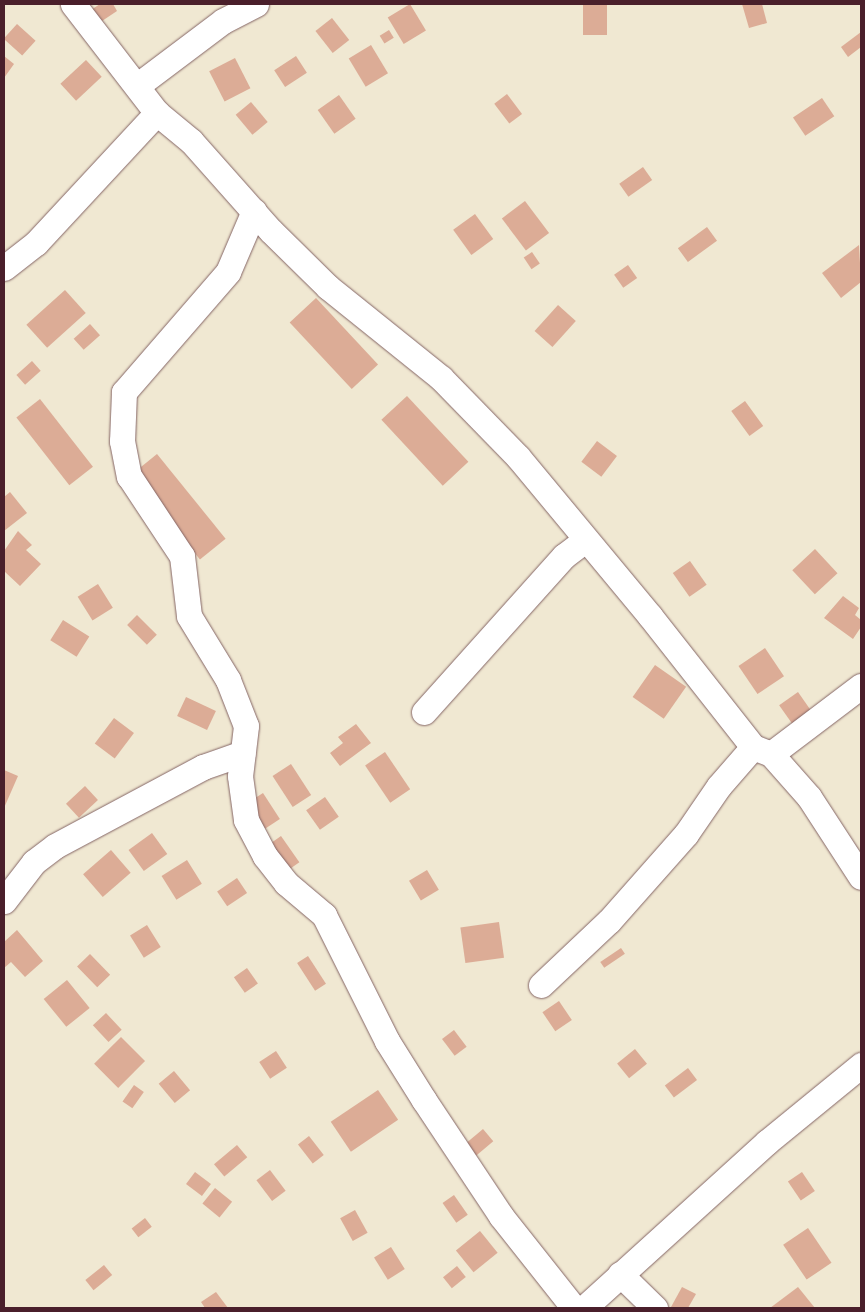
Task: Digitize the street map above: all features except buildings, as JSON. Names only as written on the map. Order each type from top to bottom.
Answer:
[{"type":"street","points":[[73,4],[138,85],[157,113],[190,141],[254,212],[328,287],[441,378],[518,457],[762,751],[809,797],[861,877]]},
{"type":"street","points":[[138,85],[223,21],[256,4]]},
{"type":"street","points":[[4,268],[36,243],[157,113]]},
{"type":"street","points":[[254,212],[228,272],[124,392],[122,441],[129,476],[182,556],[189,616],[228,680],[246,726],[240,776],[246,820],[265,856],[286,883],[324,915],[388,1041],[424,1100],[501,1216],[574,1308]]},
{"type":"street","points":[[424,712],[564,556],[585,540]]},
{"type":"street","points":[[540,985],[610,921],[686,834],[718,786],[762,751],[861,686]]},
{"type":"street","points":[[4,901],[34,862],[55,846],[203,768],[243,753]]},
{"type":"street","points":[[584,1308],[767,1142],[861,1064]]},
{"type":"street","points":[[620,1274],[655,1308]]}]
